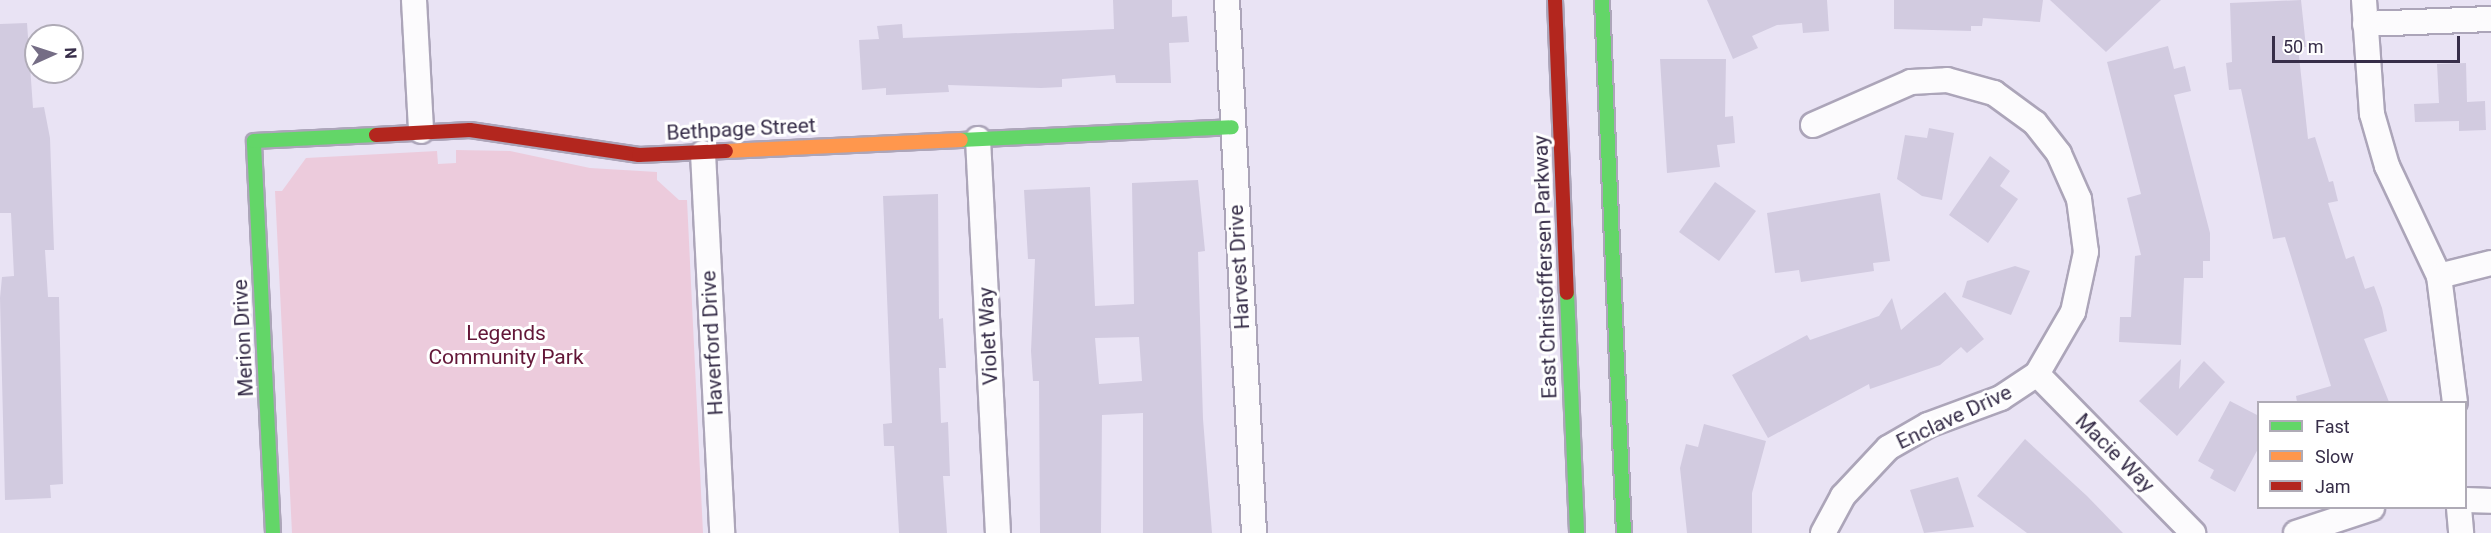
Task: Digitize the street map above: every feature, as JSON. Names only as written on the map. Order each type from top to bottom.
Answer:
[{"type":"street","points":[[414,0],[421,131]]},
{"type":"street","name":"Harvest Drive","points":[[1227,0],[1254,533]]},
{"type":"street","name":"East Christoffersen Parkway","points":[[1555,0],[1577,533]]},
{"type":"street","points":[[1602,0],[1624,533]]},
{"type":"street","points":[[2364,0],[2367,81],[2379,141],[2439,276],[2455,401]]},
{"type":"street","points":[[2365,24],[2491,19]]},
{"type":"street","name":"Enclave Drive","points":[[1813,125],[1891,87],[1947,80],[1994,93],[2042,131],[2074,184],[2086,252],[2073,312],[2037,374],[2001,398],[1928,425],[1888,448],[1853,483],[1822,533]]},
{"type":"street","name":"Bethpage Street","points":[[254,141],[421,131],[513,132],[630,154],[704,153],[1232,127]]},
{"type":"street","name":"Violet Way","points":[[978,139],[998,533]]},
{"type":"street","name":"Merion Drive","points":[[254,141],[273,533]]},
{"type":"street","name":"Haverford Drive","points":[[704,153],[722,533]]},
{"type":"street","points":[[2439,276],[2491,263]]},
{"type":"street","name":"Macie Way","points":[[2037,374],[2193,533]]},
{"type":"street","points":[[2467,500],[2491,501]]},
{"type":"street","points":[[2296,533],[2366,509]]},
{"type":"street","points":[[2459,509],[2461,533]]},
{"type":"green space","name":"Legends Community Park","points":[[456,150],[510,151],[590,168],[657,172],[657,180],[679,200],[687,200],[703,533],[292,533],[275,191],[282,191],[306,158],[437,151],[438,164],[456,163]]},
{"type":"building","points":[[1113,0],[1172,0],[1172,17],[1187,16],[1189,42],[1169,43],[1171,83],[1116,83],[1115,75],[1062,79],[1062,87],[948,85],[949,92],[886,95],[886,88],[862,90],[859,40],[879,39],[877,26],[902,24],[903,38],[1114,29]]},
{"type":"building","points":[[1707,0],[1827,0],[1829,31],[1803,33],[1802,23],[1777,25],[1752,36],[1758,48],[1733,59]]},
{"type":"building","points":[[1894,0],[2043,0],[2040,22],[1983,18],[1982,26],[1971,26],[1971,31],[1894,29]]},
{"type":"building","points":[[2050,0],[2161,0],[2106,52]]},
{"type":"building","points":[[2301,0],[2306,47],[2298,47],[2308,139],[2315,137],[2329,182],[2333,181],[2338,201],[2328,203],[2346,259],[2354,256],[2365,289],[2374,286],[2382,308],[2387,331],[2364,339],[2389,401],[2297,401],[2296,396],[2331,386],[2285,237],[2273,239],[2241,89],[2229,90],[2226,63],[2232,62],[2230,3]]},
{"type":"building","points":[[27,23],[24,24],[24,84],[31,84],[33,108],[44,107],[50,138],[54,250],[45,250],[48,297],[59,297],[63,484],[50,485],[51,498],[5,500],[0,298],[2,277],[14,276],[11,213],[0,213],[0,24]]},
{"type":"building","points":[[2168,46],[2174,69],[2185,66],[2191,91],[2174,95],[2210,233],[2210,261],[2203,261],[2203,278],[2184,278],[2181,345],[2119,342],[2120,317],[2131,317],[2135,256],[2141,255],[2127,198],[2141,194],[2107,62]]},
{"type":"building","points":[[1660,59],[1726,59],[1725,117],[1733,116],[1735,143],[1717,145],[1720,167],[1667,173]]},
{"type":"building","points":[[2466,63],[2467,102],[2485,101],[2486,130],[2459,131],[2459,121],[2415,122],[2414,104],[2439,103],[2437,64]]},
{"type":"building","points":[[1929,128],[1954,133],[1942,200],[1922,196],[1897,179],[1905,135],[1927,138]]},
{"type":"building","points":[[1990,156],[2010,171],[2000,186],[2018,199],[1988,243],[1949,215]]},
{"type":"building","points":[[1198,180],[1205,251],[1198,252],[1203,419],[1212,533],[1143,533],[1143,413],[1102,415],[1101,533],[1040,533],[1039,381],[1033,381],[1031,351],[1035,259],[1028,259],[1024,190],[1090,187],[1095,306],[1134,304],[1132,183]],"holes":[[[1139,337],[1142,381],[1099,384],[1095,338]]]},
{"type":"building","points":[[1715,182],[1756,211],[1719,261],[1679,232]]},
{"type":"building","points":[[1880,193],[1890,261],[1873,263],[1874,271],[1801,282],[1799,270],[1775,273],[1767,213]]},
{"type":"building","points":[[938,194],[939,319],[943,318],[946,368],[939,368],[941,423],[948,422],[950,476],[943,476],[947,533],[899,533],[894,446],[884,446],[883,424],[892,423],[883,196]]},
{"type":"building","points":[[2015,266],[2030,271],[2011,315],[1962,297],[1967,281]]},
{"type":"building","points":[[1945,292],[1984,339],[1967,353],[1961,347],[1940,365],[1870,389],[1869,384],[1768,438],[1732,375],[1807,335],[1810,340],[1879,316],[1892,298],[1901,330]]},
{"type":"building","points":[[2181,359],[2179,389],[2204,361],[2225,382],[2177,436],[2139,401]]},
{"type":"building","points":[[2230,401],[2257,415],[2257,451],[2235,492],[2210,478],[2214,470],[2198,461]]},
{"type":"building","points":[[1704,424],[1766,441],[1752,493],[1752,533],[1687,533],[1680,468],[1686,444],[1698,447]]},
{"type":"building","points":[[2025,439],[2123,533],[2027,533],[1977,496]]},
{"type":"building","points":[[1958,477],[1974,527],[1924,533],[1910,490]]},
{"type":"traffic: fast","points":[[1602,0],[1624,533]]},
{"type":"traffic: fast","points":[[961,140],[1232,127]]},
{"type":"traffic: fast","points":[[273,533],[254,141],[376,135]]},
{"type":"traffic: fast","points":[[1567,293],[1577,533]]},
{"type":"traffic: slow","points":[[726,151],[961,140]]},
{"type":"traffic: jam","points":[[1555,0],[1567,293]]},
{"type":"traffic: jam","points":[[376,135],[470,130],[639,155],[726,151]]}]
